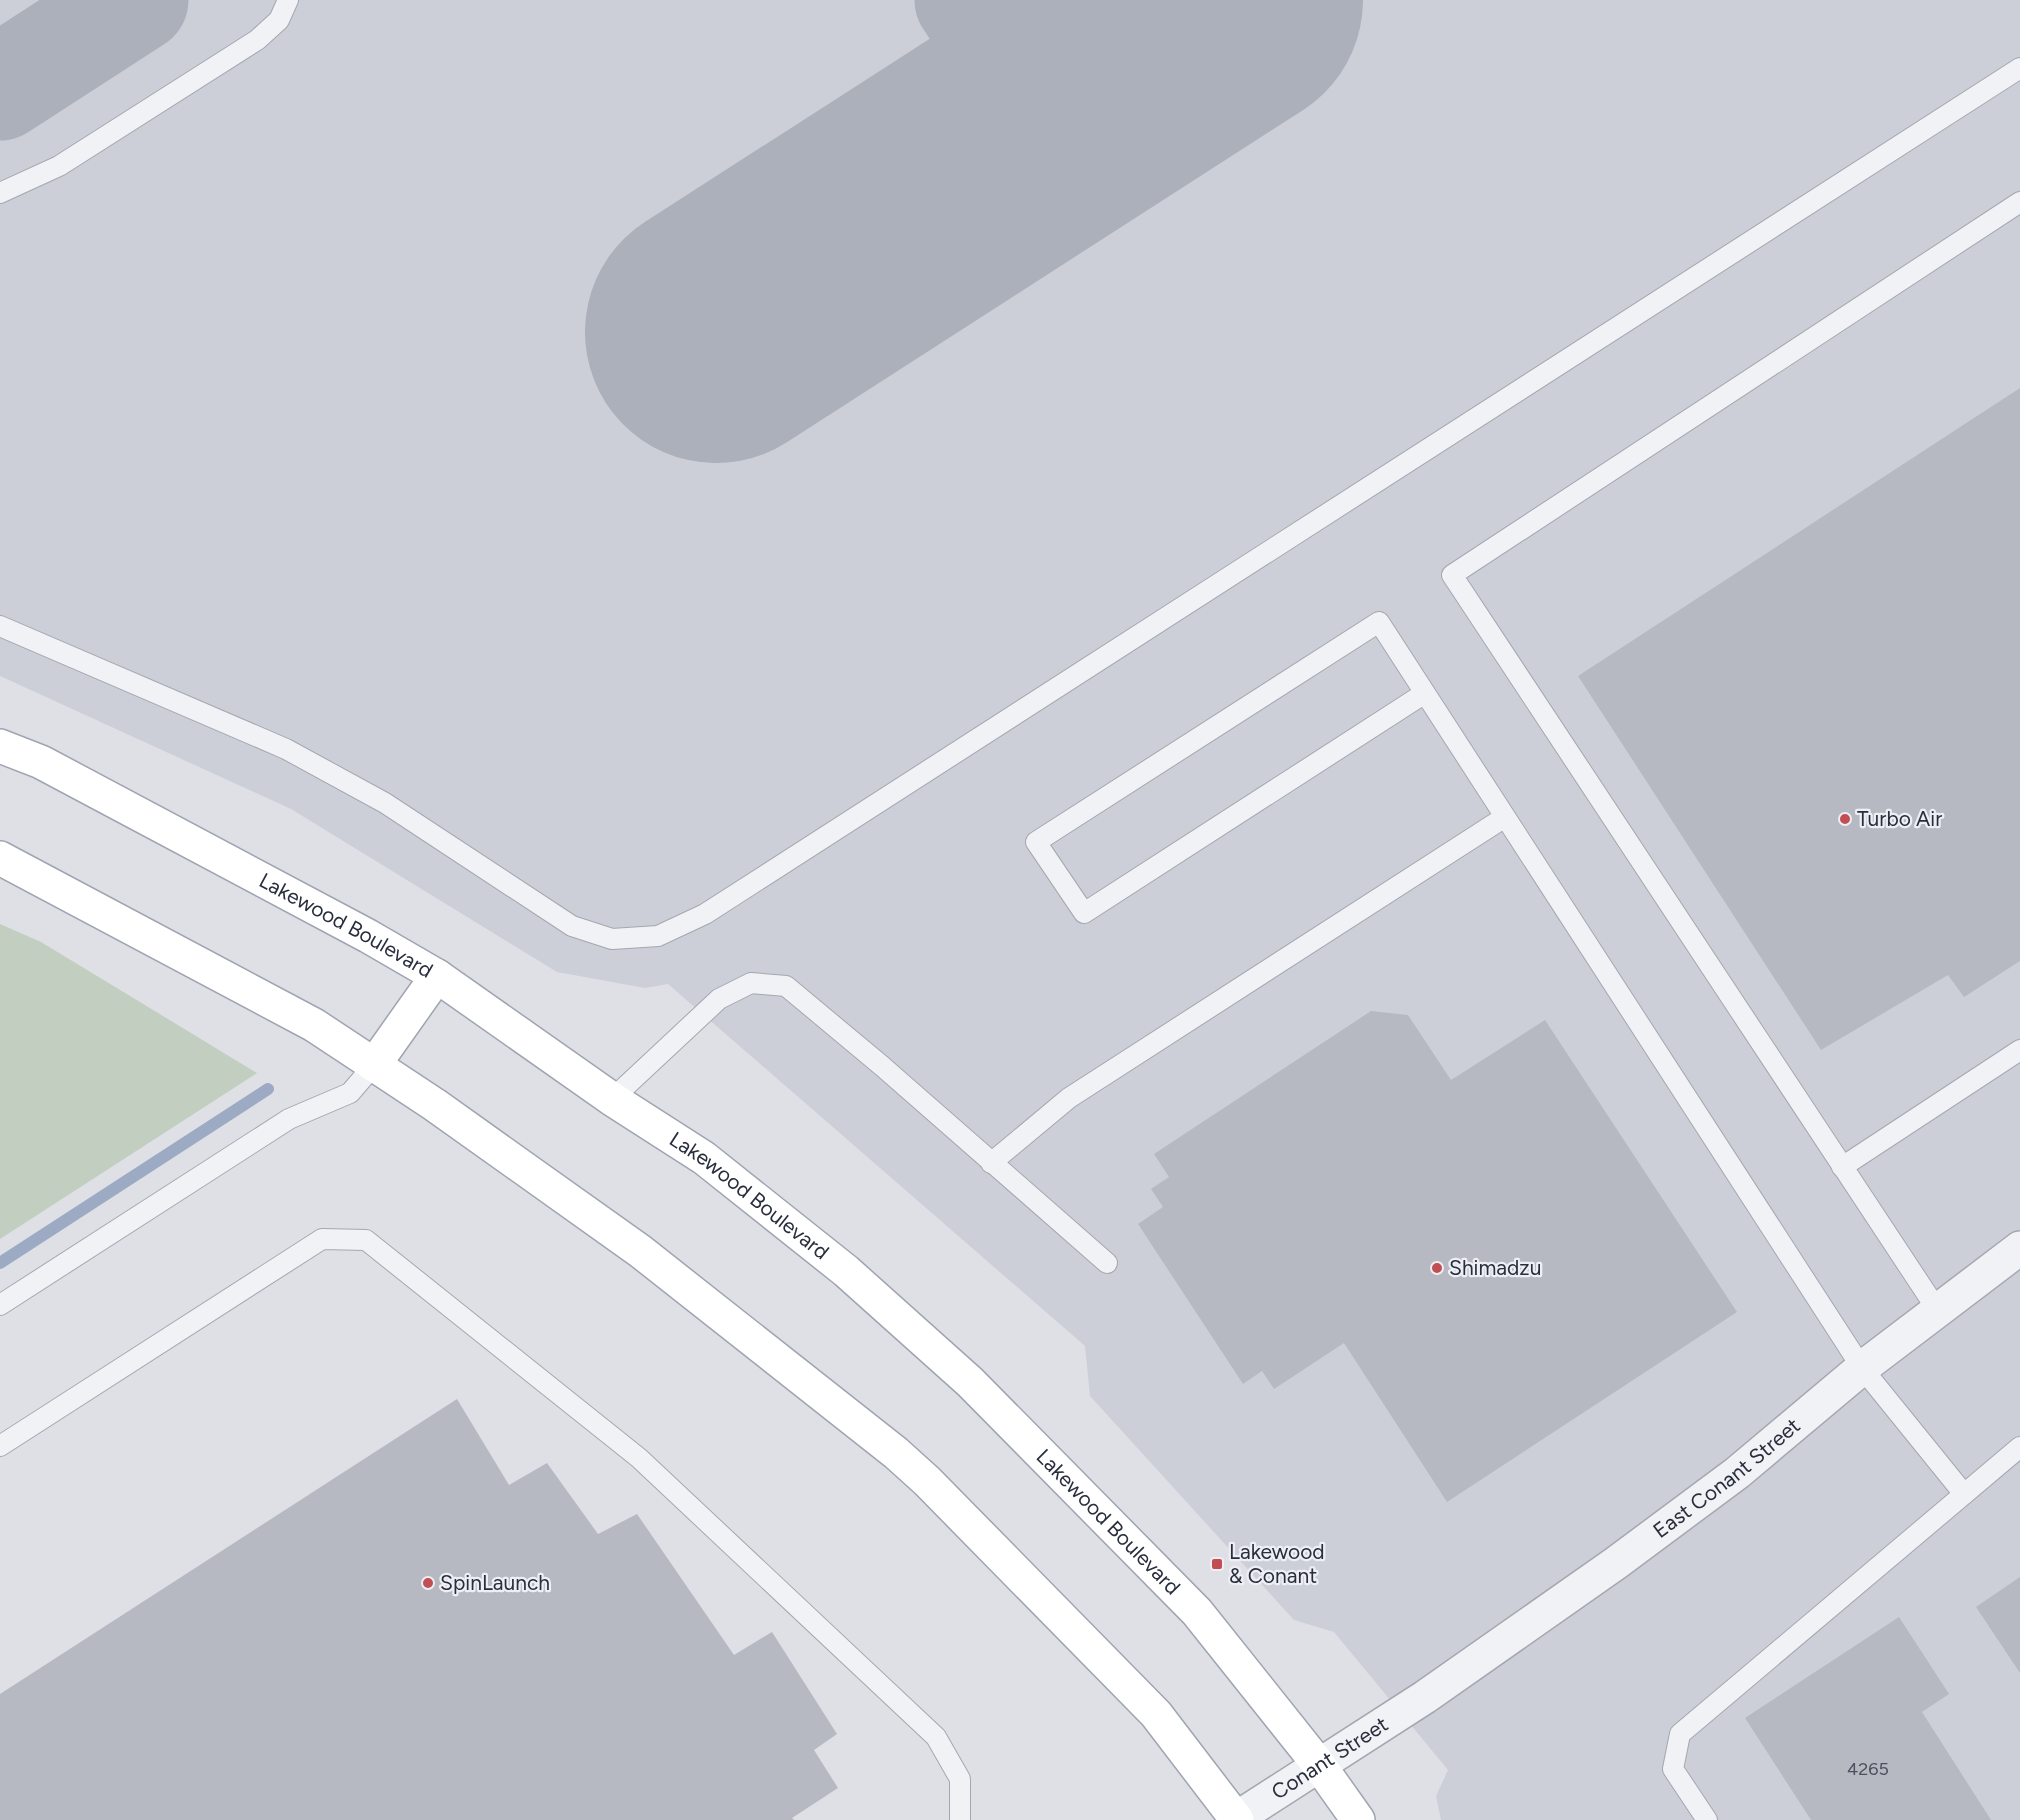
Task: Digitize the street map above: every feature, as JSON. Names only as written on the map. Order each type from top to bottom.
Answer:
[{"type":"main road","name":"Lakewood Boulevard","points":[[0,746],[41,762],[368,936],[437,976],[612,1099],[704,1158],[846,1271],[970,1382],[1197,1612],[1319,1765],[1358,1820]]},
{"type":"main road","points":[[0,858],[315,1025],[435,1105],[640,1251],[896,1453],[987,1540],[1156,1714],[1235,1820]]},
{"type":"main road","points":[[374,1065],[437,976]]},
{"type":"street","name":"East Conant Street","points":[[1425,1697],[1616,1563],[1737,1473],[1862,1368],[2020,1248]]},
{"type":"street","name":"Conant Street","points":[[1235,1820],[1425,1697]]},
{"type":"lane","points":[[0,193],[59,166],[257,40],[279,20],[288,0]]},
{"type":"lane","points":[[0,626],[286,749],[385,803],[572,926],[612,939],[658,936],[705,914],[2020,68]]},
{"type":"lane","points":[[1938,1311],[1452,575],[2020,202]]},
{"type":"lane","points":[[1425,693],[1084,913],[1036,842],[1379,622],[1425,693],[1505,817],[1862,1368],[1964,1494]]},
{"type":"lane","points":[[991,1163],[1069,1098],[1505,817]]},
{"type":"lane","points":[[612,1099],[719,999],[751,983],[786,986],[882,1066],[1107,1263]]},
{"type":"lane","points":[[1842,1167],[2020,1050]]},
{"type":"lane","points":[[0,1305],[289,1119],[350,1093],[374,1065]]},
{"type":"lane","points":[[0,1446],[322,1239],[366,1240],[639,1458],[936,1737],[960,1779],[960,1820]]},
{"type":"lane","points":[[1707,1820],[1673,1769],[1680,1734],[2020,1447]]},
{"type":"shaded area","points":[[0,0],[2020,0],[2020,1820],[1441,1820],[1436,1796],[1448,1770],[1334,1632],[1294,1620],[1090,1396],[1085,1346],[668,984],[645,988],[557,972],[291,809],[0,676]]},
{"type":"green space","points":[[0,924],[41,942],[257,1073],[0,1239]]},
{"type":"building","name":"Turbo Air","points":[[2020,388],[2020,961],[1964,997],[1948,975],[1821,1050],[1578,676]]},
{"type":"building","name":"Shimadzu","points":[[1371,1011],[1408,1015],[1451,1080],[1545,1020],[1737,1312],[1447,1502],[1344,1343],[1274,1389],[1262,1371],[1243,1384],[1138,1224],[1163,1207],[1151,1189],[1169,1177],[1154,1154]]},
{"type":"building","name":"SpinLaunch","points":[[457,1399],[509,1485],[547,1463],[598,1534],[637,1514],[734,1655],[772,1632],[837,1734],[814,1750],[838,1788],[792,1818],[794,1820],[0,1820],[0,1694]]},
{"type":"building","points":[[2020,1577],[2020,1673],[1976,1607]]},
{"type":"building","points":[[1899,1617],[1949,1694],[1922,1712],[1991,1820],[1811,1820],[1745,1718]]},
{"type":"waterway","points":[[0,1263],[268,1089]]},
{"type":"taxiway","points":[[0,88],[136,0]]},
{"type":"taxiway","points":[[967,0],[1046,120]]},
{"type":"runway","points":[[716,332],[1232,0]]},
{"type":"place","name":"Turbo Air","points":[[1845,819]]},
{"type":"place","name":"Shimadzu","points":[[1437,1268]]},
{"type":"place","name":"Lakewood & Conant","points":[[1217,1564]]},
{"type":"place","name":"SpinLaunch","points":[[428,1583]]}]
